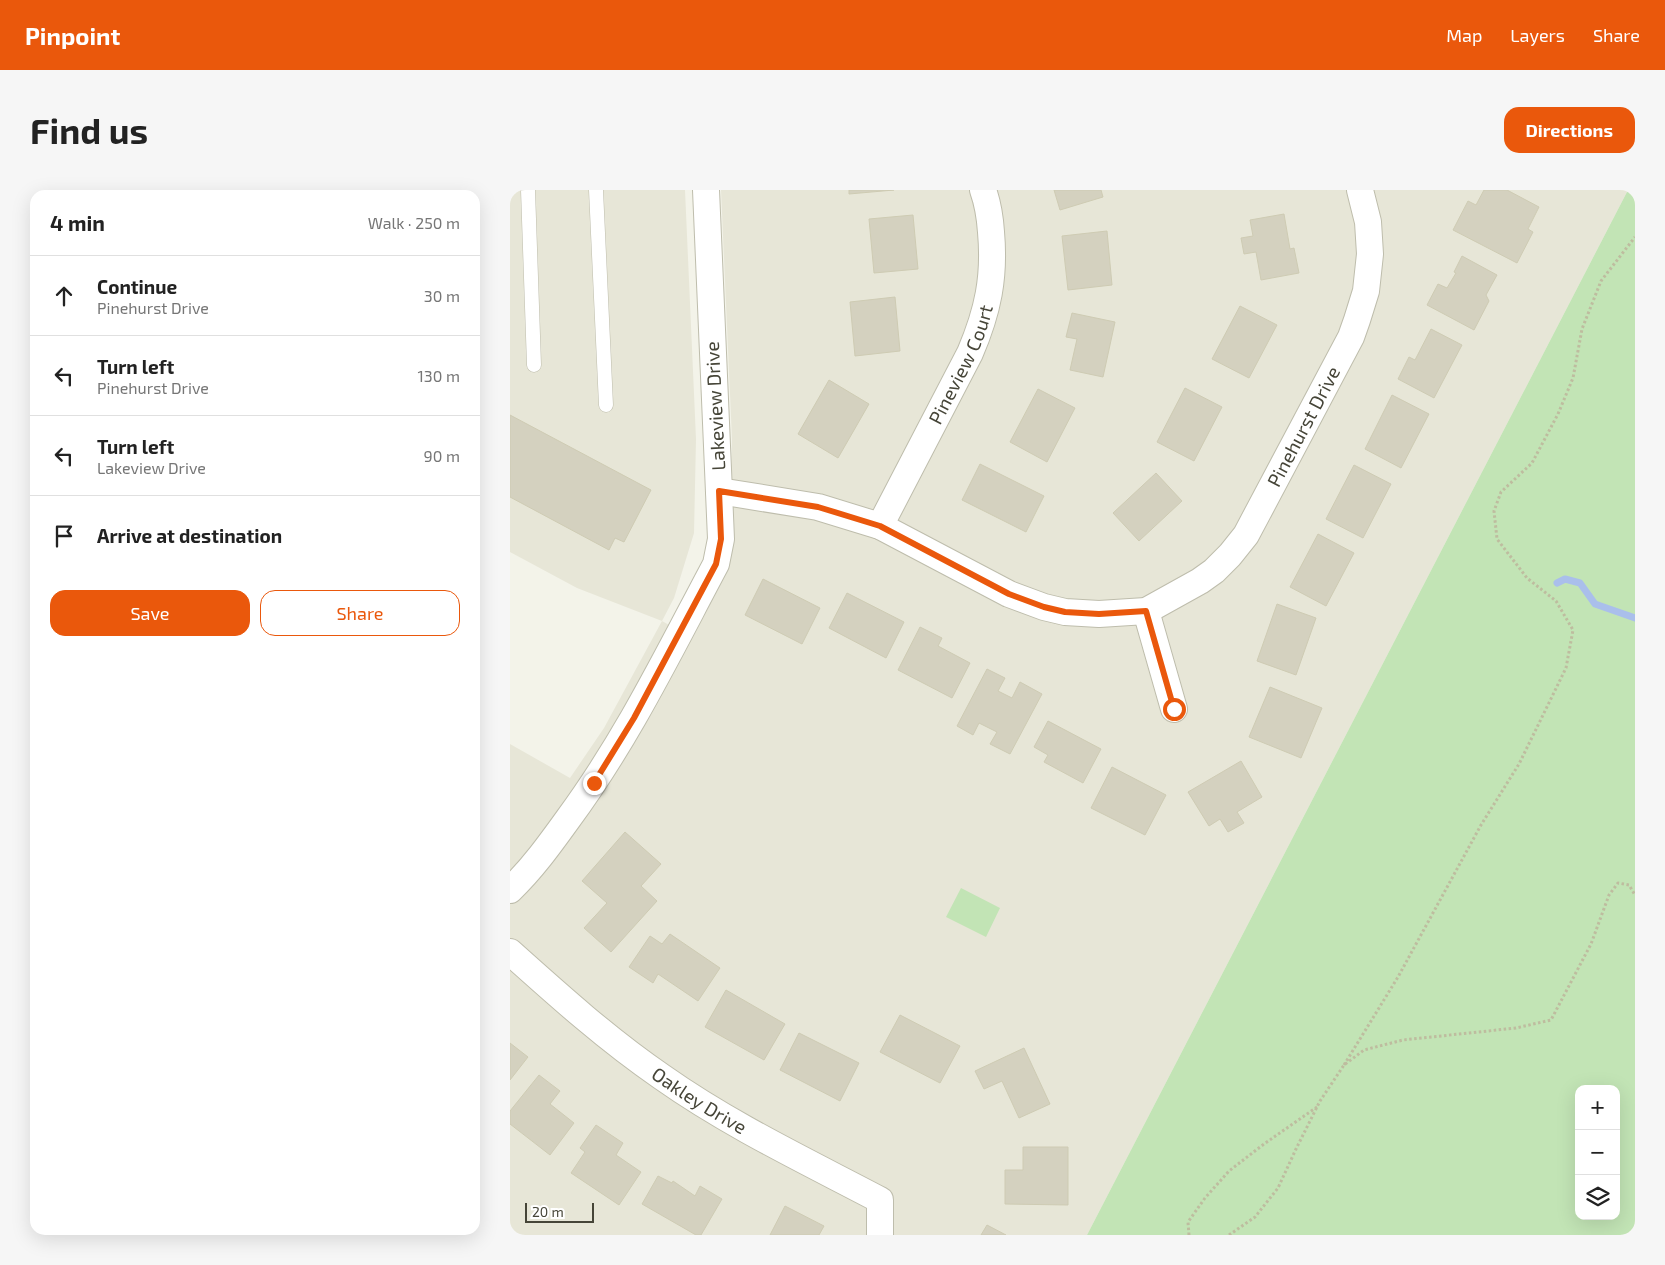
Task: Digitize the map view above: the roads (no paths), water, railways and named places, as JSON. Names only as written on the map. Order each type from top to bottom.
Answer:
[{"type":"street","name":"Lakeview Drive","points":[[510,890],[547,847],[594,783],[634,718],[716,564],[721,539],[706,190]]},
{"type":"street","name":"Pineview Court","points":[[880,526],[970,353],[988,305],[993,253],[989,205],[983,190]]},
{"type":"street","name":"Pinehurst Drive","points":[[719,491],[818,507],[880,526],[1009,594],[1044,607],[1065,612],[1082,613],[1146,611],[1200,581],[1214,571],[1246,535],[1351,337],[1366,291],[1370,254],[1368,222],[1360,190]]},
{"type":"street","points":[[1146,611],[1174,709]]},
{"type":"street","name":"Oakley Drive","points":[[510,952],[625,1051],[662,1078],[740,1126],[880,1200],[880,1235]]},
{"type":"lane","points":[[528,190],[534,365]]},
{"type":"lane","points":[[596,190],[606,404]]},
{"type":"waterway","points":[[1557,583],[1565,579],[1580,583],[1595,604],[1635,618]]}]
